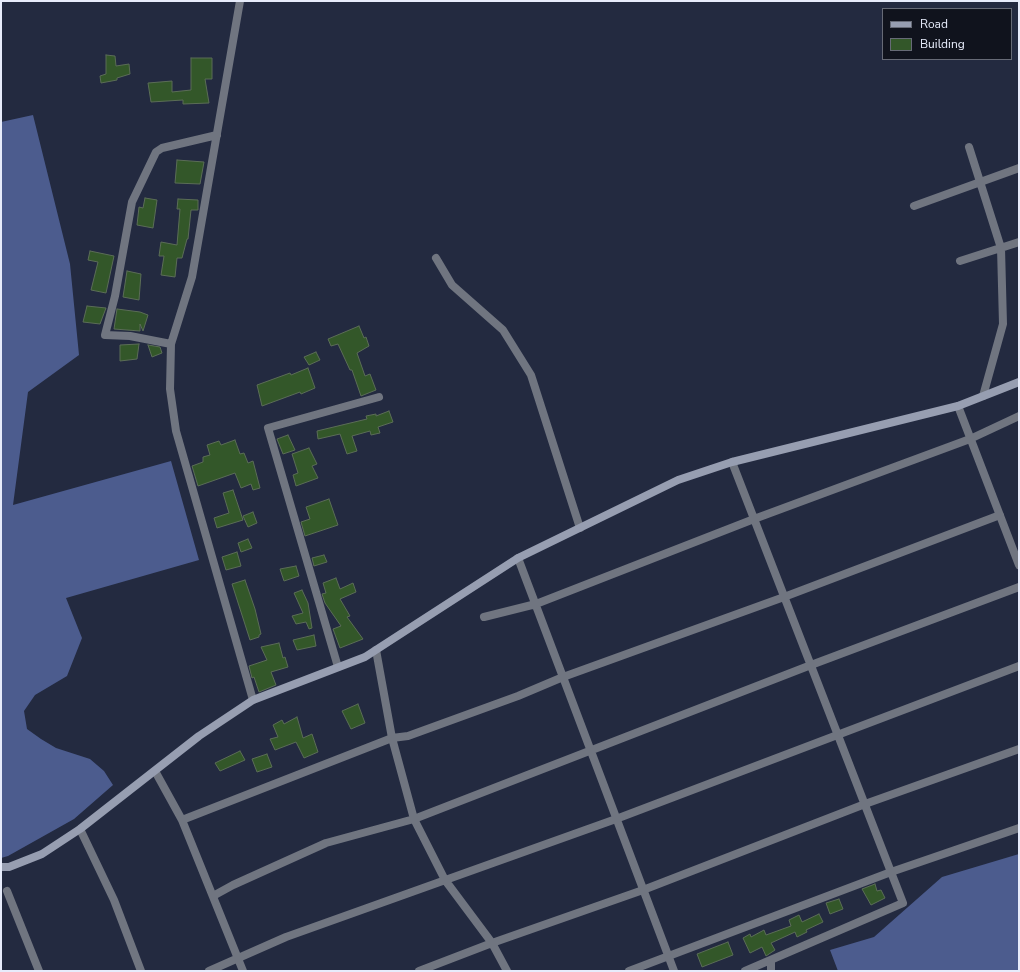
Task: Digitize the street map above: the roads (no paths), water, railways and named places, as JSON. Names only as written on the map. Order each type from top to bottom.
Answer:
[{"type":"street","points":[[240,1],[192,277],[171,344],[170,389],[176,431],[253,700]]},
{"type":"street","points":[[171,344],[130,336],[105,335],[115,296],[132,202],[156,152],[162,148],[217,136]]},
{"type":"street","points":[[969,146],[1001,248],[1003,324],[983,396]]},
{"type":"street","points":[[914,206],[1019,168]]},
{"type":"street","points":[[960,261],[1019,242]]},
{"type":"street","points":[[436,258],[452,285],[503,330],[530,375],[580,528]]},
{"type":"street","points":[[1,867],[9,867],[42,854],[80,829],[199,736],[253,700],[365,657],[518,558],[678,480],[732,462],[958,406],[1019,382]]},
{"type":"street","points":[[338,667],[268,428],[379,398]]},
{"type":"street","points":[[958,406],[1019,565]]},
{"type":"street","points":[[484,617],[536,604],[754,518],[970,438],[1019,416]]},
{"type":"street","points":[[732,462],[903,904],[745,971]]},
{"type":"street","points":[[182,820],[392,738],[415,733],[518,696],[563,677],[784,597],[1000,515]]},
{"type":"street","points":[[518,558],[674,971]]},
{"type":"street","points":[[213,896],[233,885],[326,843],[414,820],[811,665],[1019,587]]},
{"type":"street","points":[[376,650],[392,738],[414,820],[445,880],[492,942],[507,971]]},
{"type":"street","points":[[209,971],[286,937],[616,819],[1019,666]]},
{"type":"street","points":[[418,971],[492,942],[643,890],[864,804],[1019,749]]},
{"type":"street","points":[[155,771],[182,820],[243,971]]},
{"type":"street","points":[[629,971],[891,872],[1019,828]]},
{"type":"street","points":[[80,829],[114,900],[141,971]]},
{"type":"street","points":[[7,891],[39,971]]},
{"type":"street","points":[[771,960],[771,971]]}]
